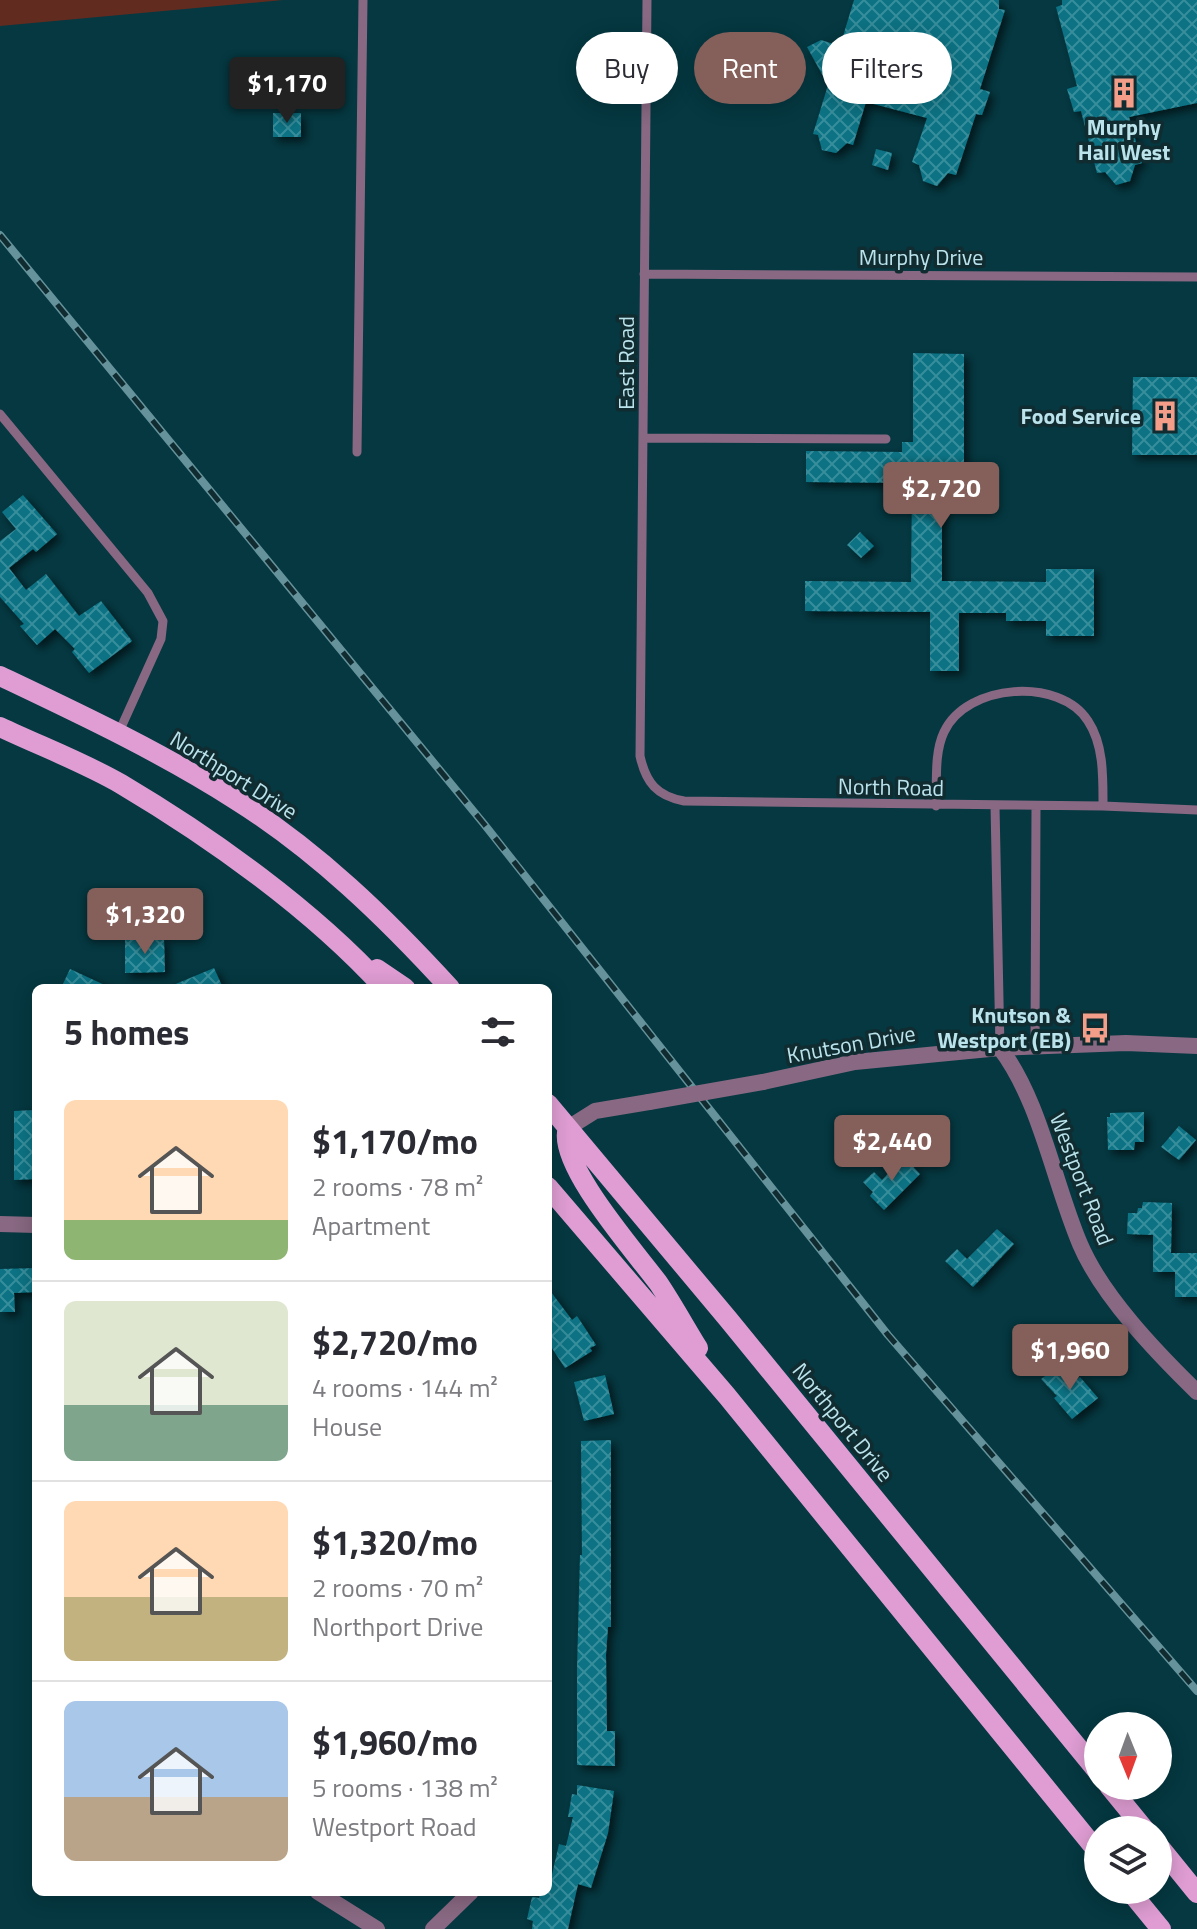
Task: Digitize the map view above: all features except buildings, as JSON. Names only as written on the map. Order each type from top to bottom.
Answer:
[{"type":"main road","name":"Northport Drive","points":[[0,676],[119,732],[237,800],[341,879],[395,929],[446,984]]},
{"type":"main road","points":[[0,727],[120,784],[222,850],[290,900],[344,946],[399,984]]},
{"type":"main road","points":[[344,946],[380,984]]},
{"type":"main road","name":"Northport Drive","points":[[558,1128],[738,1331],[1084,1755]]},
{"type":"main road","points":[[558,1128],[591,1193],[659,1285],[727,1396]]},
{"type":"main road","points":[[552,1192],[727,1396],[1084,1835]]},
{"type":"main road","points":[[1120,1800],[1134,1816]]},
{"type":"main road","points":[[1172,1862],[1197,1893]]},
{"type":"main road","points":[[1140,1904],[1161,1929]]},
{"type":"street","name":"Knutson Drive","points":[[558,1128],[595,1111],[763,1082],[855,1062],[1035,1046],[1126,1043],[1197,1046]]},
{"type":"street","name":"Westport Road","points":[[1000,1048],[1015,1067],[1063,1204],[1096,1274],[1131,1321],[1197,1392]]},
{"type":"street","points":[[0,1224],[32,1225]]},
{"type":"street","points":[[324,1896],[377,1929]]},
{"type":"street","points":[[433,1929],[467,1896]]},
{"type":"lane","points":[[357,452],[363,0]]},
{"type":"lane","name":"East Road","points":[[640,725],[647,0]]},
{"type":"lane","name":"Murphy Drive","points":[[644,274],[1197,277]]},
{"type":"lane","points":[[0,414],[148,593],[163,621],[161,639],[119,732]]},
{"type":"lane","points":[[644,438],[886,439]]},
{"type":"lane","points":[[936,806],[937,767],[945,730],[965,707],[1006,691],[1050,697],[1064,702],[1087,718],[1101,760],[1103,806]]},
{"type":"lane","name":"North Road","points":[[640,725],[640,756],[647,781],[659,794],[670,799],[1197,810]]},
{"type":"lane","points":[[995,806],[1000,1048]]},
{"type":"lane","points":[[1035,1046],[1036,806]]},
{"type":"shaded area","points":[[0,0],[283,0],[0,26]]},
{"type":"railway","points":[[0,235],[484,824],[888,1335],[1197,1691]]},
{"type":"place","name":"Murphy Hall West","points":[[1124,93]]},
{"type":"place","name":"Food Service","points":[[1165,416]]},
{"type":"place","name":"Knutson & Westport (EB)","points":[[1095,1028]]}]
